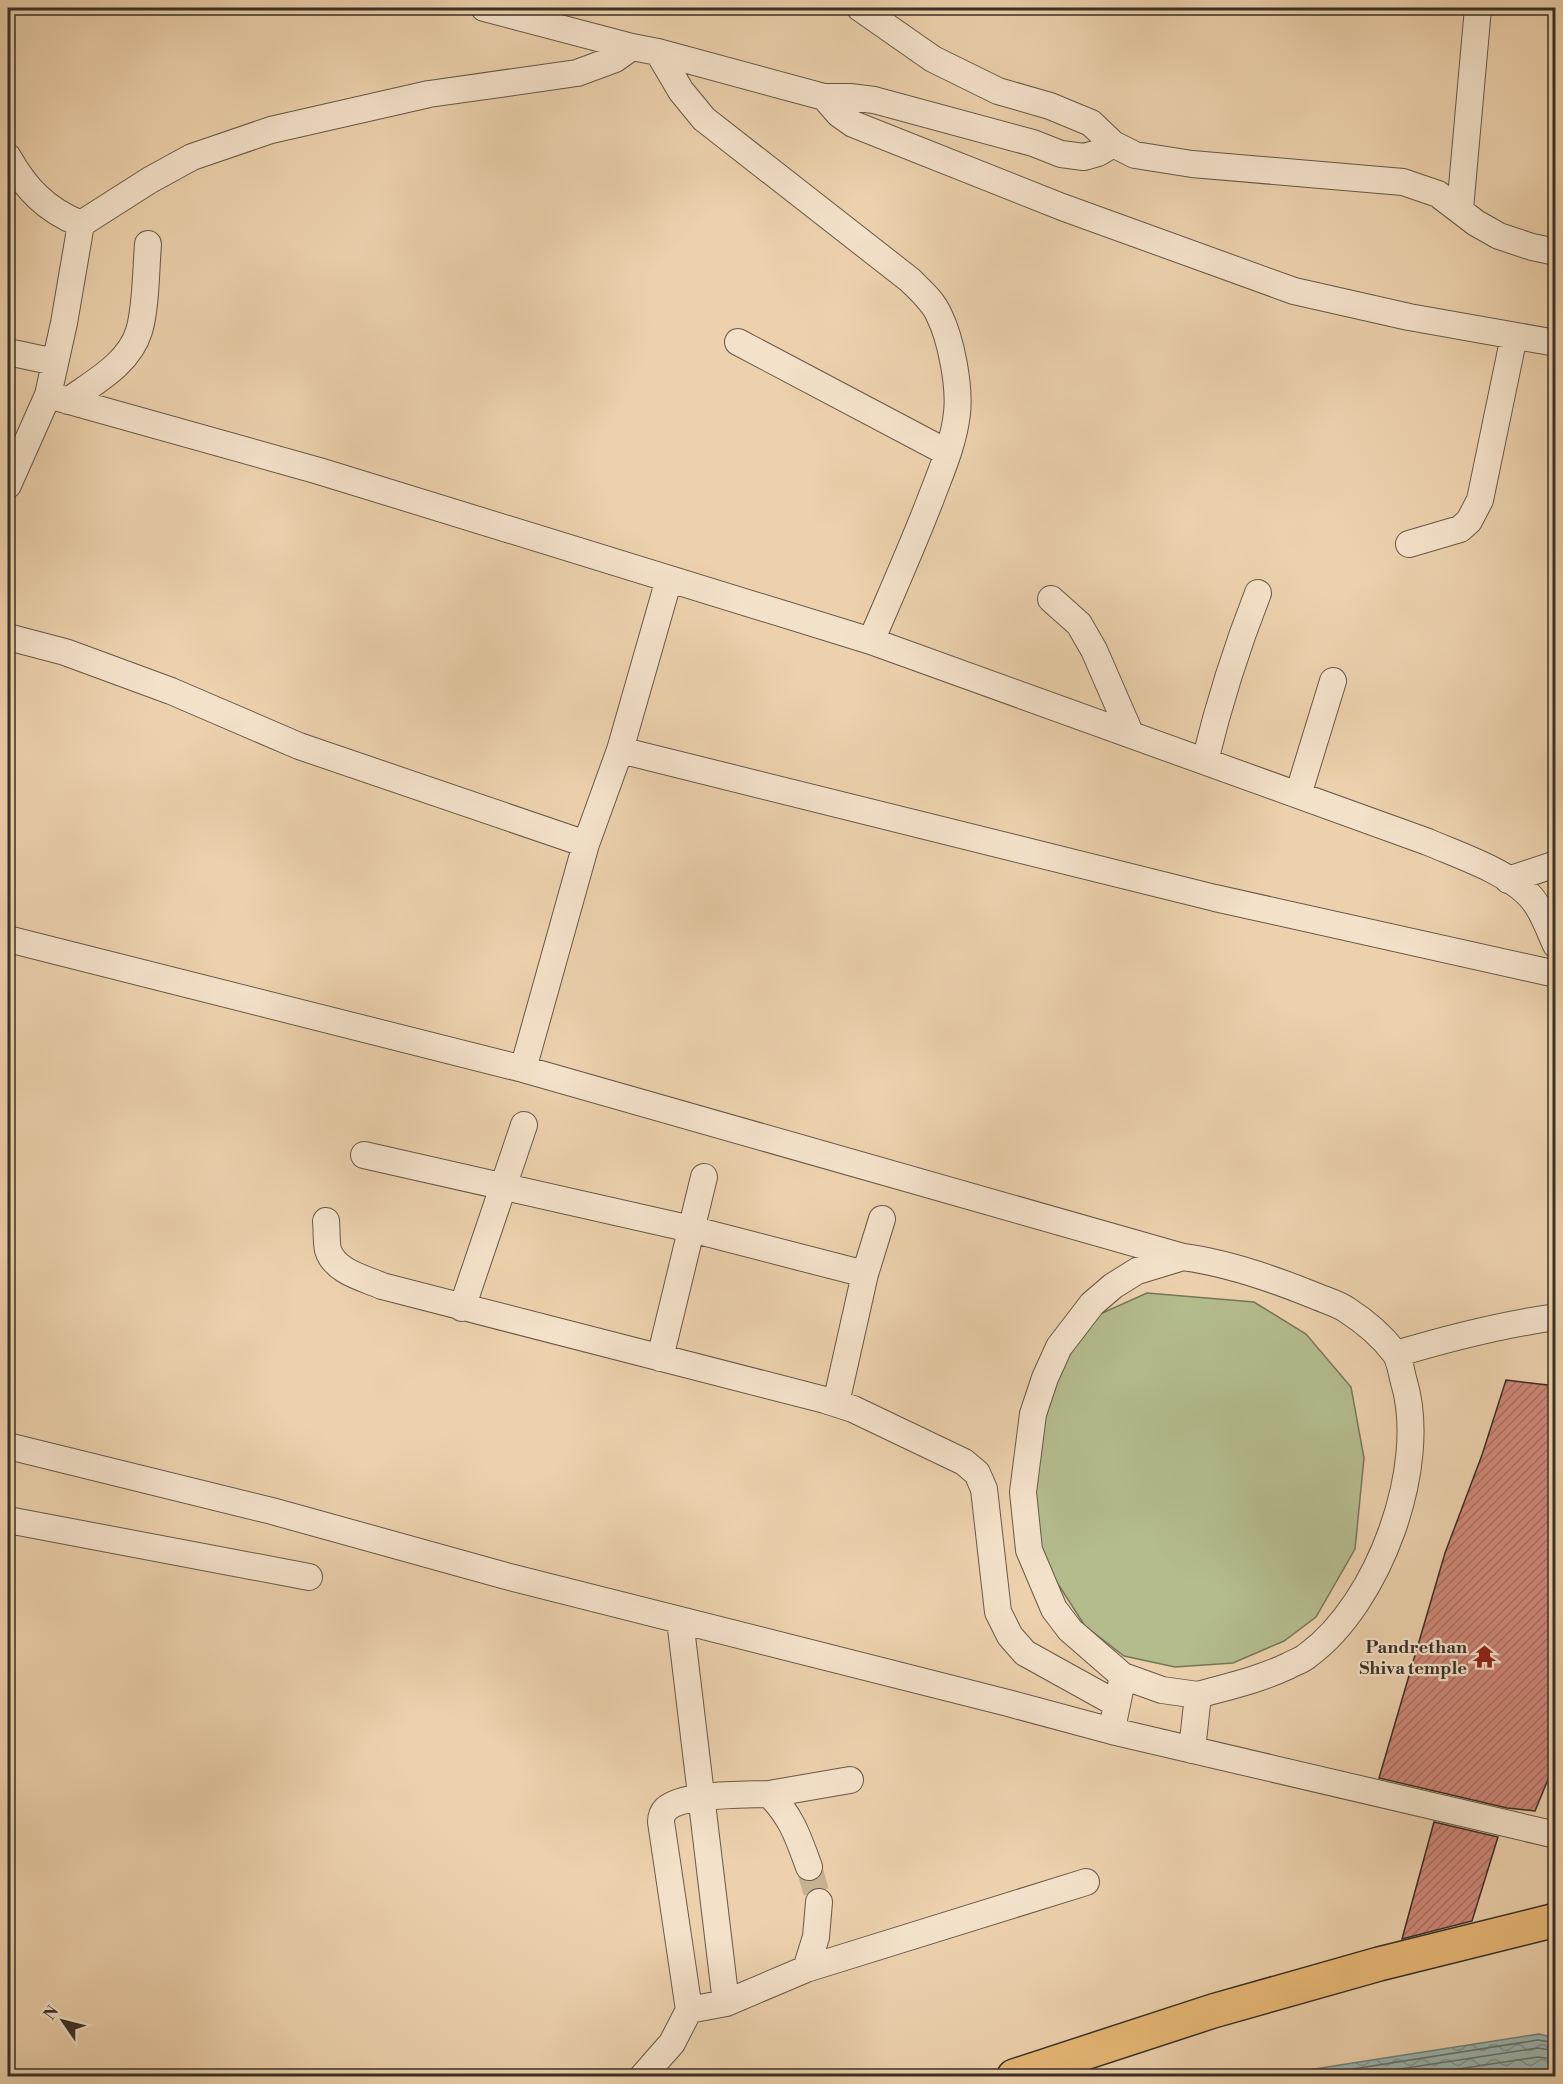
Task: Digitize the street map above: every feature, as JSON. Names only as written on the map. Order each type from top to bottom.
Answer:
[{"type":"highway","points":[[1014,2076],[1224,2008],[1379,1964],[1556,1920]]},
{"type":"highway","points":[[1080,2076],[1324,2001],[1556,1939]]},
{"type":"street","points":[[484,8],[658,52],[824,98],[850,97],[874,100],[1033,143],[1067,155],[1084,157],[1098,153],[1113,144]]},
{"type":"street","points":[[860,8],[942,64],[998,91],[1050,106],[1091,123],[1113,144],[1135,155],[1192,164],[1403,182],[1438,194],[1476,223],[1499,236],[1556,252]]},
{"type":"street","points":[[1460,209],[1478,8]]},
{"type":"street","points":[[8,485],[58,398],[56,362],[81,224],[150,180],[192,157],[271,130],[429,94],[577,73],[615,59],[632,47]]},
{"type":"street","points":[[658,52],[681,92],[704,119],[875,251],[926,296],[939,314],[948,341],[956,381],[957,412],[948,453],[923,521],[871,641]]},
{"type":"street","points":[[824,98],[839,114],[854,124],[1062,207],[1294,291],[1409,317],[1556,343]]},
{"type":"street","points":[[8,157],[21,180],[37,197],[62,216],[81,224]]},
{"type":"street","points":[[58,398],[106,374],[130,349],[139,332],[148,244]]},
{"type":"street","points":[[1409,543],[1461,529],[1469,522],[1480,500],[1514,336]]},
{"type":"street","points":[[738,342],[948,453]]},
{"type":"street","points":[[8,352],[56,362]]},
{"type":"street","points":[[58,398],[319,471],[871,641],[1428,842],[1492,870],[1527,893],[1545,921],[1556,945]]},
{"type":"street","points":[[523,1069],[586,844],[620,750],[669,579]]},
{"type":"street","points":[[1205,761],[1228,671],[1258,593]]},
{"type":"street","points":[[1051,599],[1079,624],[1095,650],[1131,735]]},
{"type":"street","points":[[8,637],[65,652],[171,691],[298,746],[586,844]]},
{"type":"street","points":[[1298,795],[1333,681]]},
{"type":"street","points":[[620,750],[1204,895],[1556,974]]},
{"type":"street","points":[[1508,880],[1556,864]]},
{"type":"street","points":[[8,939],[523,1069],[1183,1257],[1211,1261],[1248,1271],[1345,1308],[1374,1330],[1396,1354],[1408,1395],[1410,1430],[1408,1470],[1398,1513],[1381,1560],[1356,1605],[1336,1630],[1308,1656],[1262,1678],[1198,1695],[1162,1690],[1123,1676],[1070,1630],[1054,1609],[1029,1550],[1023,1492],[1033,1414],[1045,1378],[1059,1347],[1092,1304],[1113,1286],[1137,1271],[1183,1257]]},
{"type":"street","points":[[462,1308],[524,1125]]},
{"type":"street","points":[[364,1155],[691,1229],[866,1274]]},
{"type":"street","points":[[660,1358],[704,1177]]},
{"type":"street","points":[[836,1403],[866,1274],[882,1219]]},
{"type":"street","points":[[326,1221],[328,1250],[334,1261],[344,1270],[382,1286],[836,1403],[964,1462],[977,1473],[984,1489],[998,1612],[1010,1636],[1025,1653],[1117,1704]]},
{"type":"street","points":[[1396,1354],[1506,1324],[1556,1317]]},
{"type":"street","points":[[8,1446],[272,1511],[506,1576],[1112,1731],[1556,1835]]},
{"type":"street","points":[[8,1520],[309,1577]]},
{"type":"street","points":[[680,1620],[726,2004]]},
{"type":"street","points":[[1112,1731],[1123,1676]]},
{"type":"street","points":[[1192,1750],[1198,1695]]},
{"type":"street","points":[[643,2076],[672,2043],[689,2010],[661,1822],[666,1808],[701,1796],[769,1794],[850,1780]]},
{"type":"street","points":[[769,1794],[783,1808],[793,1825],[809,1867]]},
{"type":"street","points":[[689,2010],[726,2004],[806,1969],[1086,1882]]},
{"type":"street","points":[[806,1969],[816,1937],[819,1902]]},
{"type":"green space","points":[[1147,1293],[1254,1302],[1306,1334],[1351,1387],[1364,1458],[1355,1549],[1316,1617],[1284,1641],[1233,1663],[1175,1667],[1124,1656],[1085,1626],[1040,1556],[1034,1504],[1047,1386],[1091,1318]]},
{"type":"water","points":[[1539,2034],[1555,2038],[1555,2076],[1295,2076],[1308,2070]]},
{"type":"building","name":"Pandrethan Shiva temple","points":[[1506,1380],[1556,1386],[1556,1760],[1535,1811],[1507,1808],[1379,1778],[1445,1553],[1482,1455]]},
{"type":"building","points":[[1434,1822],[1498,1837],[1472,1921],[1402,1939]]},
{"type":"tunnel","points":[[809,1867],[819,1902]]},
{"type":"place","name":"Pandrethan Shiva temple","points":[[1485,1657]]}]
